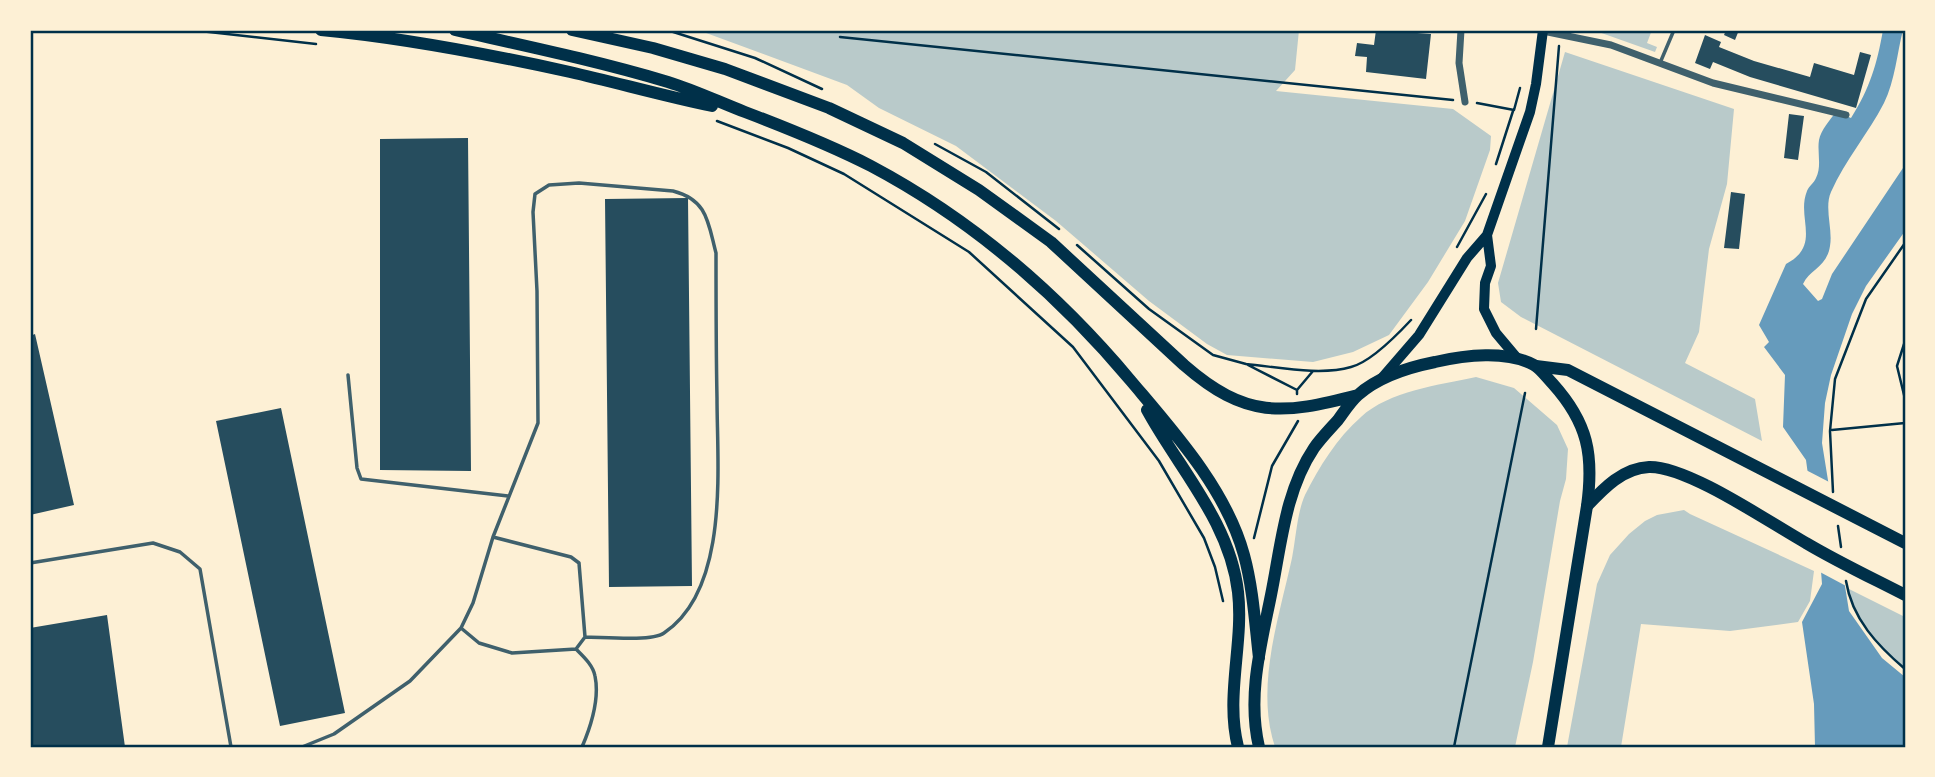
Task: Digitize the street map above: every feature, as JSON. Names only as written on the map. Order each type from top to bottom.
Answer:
[{"type":"highway","points":[[321,30],[398,39],[481,55],[747,113]]},
{"type":"highway","points":[[455,30],[558,53],[670,83],[799,132],[872,166],[957,219],[1011,259],[1055,300],[1134,385],[1187,450],[1213,488],[1232,522],[1244,552],[1251,585],[1259,657]]},
{"type":"highway","points":[[572,30],[653,48],[725,69],[829,108],[902,143],[979,190],[1051,242],[1203,382],[1229,398],[1254,408],[1282,409],[1323,404],[1358,395]]},
{"type":"highway","points":[[1259,747],[1253,705],[1259,657],[1290,503],[1299,476],[1314,448],[1358,395],[1379,381],[1423,364],[1456,357],[1517,358],[1536,366],[1568,370],[1798,488],[1839,514],[1905,543]]},
{"type":"highway","points":[[1536,366],[1579,418],[1590,451],[1591,479],[1548,747]]},
{"type":"highway","points":[[1134,385],[1158,431],[1214,517],[1231,558],[1238,589],[1240,625],[1233,704],[1238,747]]},
{"type":"highway","points":[[1587,506],[1605,487],[1629,472],[1649,467],[1669,469],[1745,507],[1846,570],[1905,595]]},
{"type":"main road","points":[[1379,381],[1419,335],[1467,258],[1487,235],[1530,113],[1543,31]]},
{"type":"main road","points":[[1487,235],[1491,266],[1485,284],[1484,309],[1496,333],[1517,358]]},
{"type":"street","points":[[1461,30],[1459,62],[1465,102]]},
{"type":"street","points":[[1543,31],[1611,45],[1713,83],[1846,115]]},
{"type":"lane","points":[[1660,64],[1674,30]]},
{"type":"lane","points":[[302,747],[334,734],[410,681],[461,628],[473,603],[508,496],[538,424],[537,291],[533,212],[535,194],[549,185],[579,183],[686,195],[698,202],[706,216],[716,253],[718,517],[708,567],[694,601],[663,635],[585,637]]},
{"type":"lane","points":[[348,375],[357,468],[361,479],[508,496]]},
{"type":"lane","points":[[493,537],[571,557],[579,563],[585,637],[576,649]]},
{"type":"lane","points":[[30,563],[153,543],[187,556],[201,569],[231,747]]},
{"type":"lane","points":[[461,628],[479,643],[512,653],[576,649],[589,662],[595,675],[596,702],[582,747]]},
{"type":"path","points":[[1536,329],[1560,33]]},
{"type":"path","points":[[840,37],[1465,102],[1514,110]]},
{"type":"path","points":[[1495,167],[1520,87]]},
{"type":"path","points":[[1457,247],[1487,191]]},
{"type":"path","points":[[1833,492],[1830,430],[1835,379],[1866,299],[1905,243]]},
{"type":"path","points":[[1243,363],[1313,370],[1352,367],[1391,342],[1414,317]]},
{"type":"path","points":[[1905,341],[1896,366],[1905,399]]},
{"type":"path","points":[[1297,390],[1313,370]]},
{"type":"path","points":[[1454,747],[1525,393]]},
{"type":"path","points":[[1830,430],[1905,423]]},
{"type":"path","points":[[1839,514],[1841,547]]},
{"type":"path","points":[[1846,570],[1855,610],[1869,634],[1905,669]]},
{"type":"shaded area","points":[[698,30],[1299,30],[1295,70],[1276,91],[1453,109],[1491,136],[1490,150],[1465,221],[1428,282],[1389,335],[1353,352],[1313,362],[1227,355],[1207,344],[1149,301],[1056,221],[956,146],[879,108],[847,85]]},
{"type":"shaded area","points":[[1593,30],[1652,30],[1647,43],[1657,47],[1655,52]]},
{"type":"shaded area","points":[[1565,52],[1734,109],[1727,184],[1709,249],[1699,332],[1685,363],[1755,399],[1762,441],[1521,317],[1501,302],[1498,283]]},
{"type":"shaded area","points":[[1476,377],[1514,388],[1557,425],[1568,449],[1566,479],[1515,747],[1275,747],[1267,701],[1271,652],[1300,510],[1310,484],[1336,444],[1352,425],[1372,408],[1415,390]]},
{"type":"shaded area","points":[[1684,510],[1814,571],[1810,601],[1798,622],[1730,631],[1641,624],[1621,747],[1567,747],[1597,584],[1610,555],[1645,521],[1657,515]]},
{"type":"shaded area","points":[[1847,588],[1905,617],[1905,669],[1870,633],[1857,613]]},
{"type":"water","points":[[1883,30],[1903,30],[1891,86],[1878,114],[1831,192],[1828,205],[1831,239],[1828,253],[1826,259],[1803,284],[1818,301],[1822,299],[1832,274],[1905,165],[1905,231],[1866,286],[1852,314],[1831,375],[1825,403],[1822,443],[1849,611],[1882,658],[1905,677],[1905,747],[1815,747],[1814,704],[1802,622],[1822,584],[1821,571],[1806,460],[1783,427],[1785,375],[1764,347],[1769,342],[1759,325],[1786,264],[1797,257],[1806,240],[1804,201],[1818,173],[1820,136],[1836,112],[1851,118],[1858,107],[1872,76]]},
{"type":"pier","points":[[1804,469],[1833,484],[1848,587],[1818,571]]},
{"type":"building","points":[[1376,30],[1431,34],[1426,79],[1366,72],[1367,57],[1355,56],[1357,43],[1374,45]]},
{"type":"building","points":[[1726,30],[1739,30],[1735,40],[1724,35]]},
{"type":"building","points":[[1705,35],[1721,42],[1719,47],[1754,61],[1810,77],[1814,63],[1854,75],[1860,52],[1871,55],[1856,108],[1750,77],[1713,62],[1710,69],[1695,63]]},
{"type":"building","points":[[1789,114],[1804,116],[1798,160],[1784,158]]},
{"type":"building","points":[[468,138],[471,471],[380,470],[380,139]]},
{"type":"building","points":[[1731,192],[1745,194],[1739,249],[1724,248]]},
{"type":"building","points":[[688,198],[692,586],[609,587],[605,199]]},
{"type":"building","points":[[35,334],[74,505],[30,515],[30,336]]},
{"type":"building","points":[[281,408],[345,713],[280,726],[216,421]]},
{"type":"building","points":[[107,615],[125,747],[30,747],[30,628]]}]
